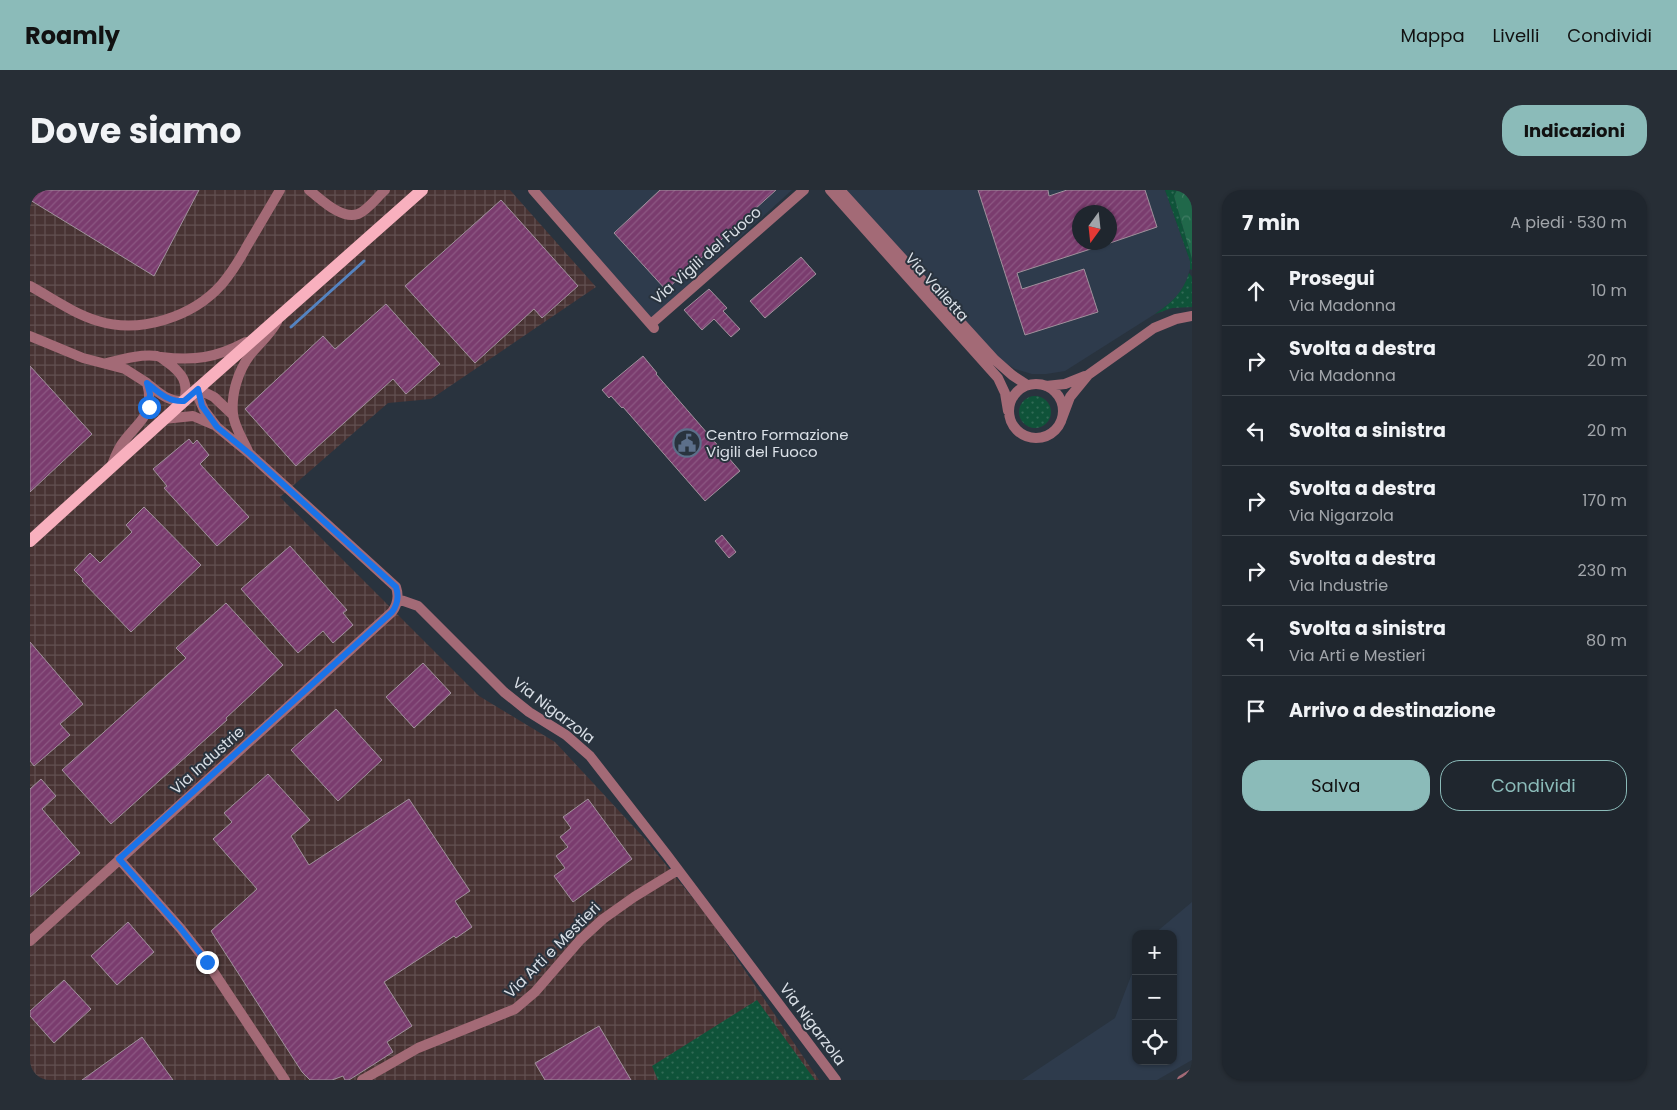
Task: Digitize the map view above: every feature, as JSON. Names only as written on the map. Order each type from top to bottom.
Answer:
[{"type":"main road","points":[[30,541],[184,401],[422,190]]},
{"type":"street","points":[[30,286],[82,315],[103,323],[149,324],[168,319],[202,301],[224,281],[280,190]]},
{"type":"street","points":[[309,190],[339,211],[350,214],[360,212],[385,190]]},
{"type":"street","name":"Via Vigili del Fuoco","points":[[533,190],[653,326],[804,190]]},
{"type":"street","name":"Via Vailetta","points":[[830,190],[998,378],[1005,393],[1008,411]]},
{"type":"street","name":"Via Vailetta","points":[[840,190],[995,360],[1012,376],[1027,386]]},
{"type":"street","points":[[233,415],[235,387],[240,371],[281,316]]},
{"type":"street","points":[[1088,375],[1070,397],[1061,421],[1049,435],[1031,438],[1022,435],[1015,429],[1010,421],[1008,411],[1014,395],[1020,389],[1036,384],[1046,386],[1065,384],[1088,375],[1154,328],[1176,319],[1192,316]]},
{"type":"street","points":[[30,336],[74,355],[125,369],[166,398],[184,401],[186,389],[184,379],[176,369],[159,356]]},
{"type":"street","points":[[103,363],[133,357],[159,356],[189,359],[210,356],[231,350],[258,336]]},
{"type":"street","points":[[111,467],[120,446],[141,423],[147,412],[150,399],[147,383]]},
{"type":"street","points":[[1046,386],[1058,397],[1062,404],[1063,413],[1061,421]]},
{"type":"street","points":[[198,389],[214,397],[233,415],[250,454]]},
{"type":"street","points":[[198,389],[202,406],[217,427]]},
{"type":"street","points":[[164,419],[193,416],[217,427],[250,454],[396,587],[398,598]]},
{"type":"street","name":"Via Industrie","points":[[30,940],[392,612],[398,598]]},
{"type":"street","name":"Via Nigarzola","points":[[398,598],[418,606],[504,692],[529,712],[566,735],[590,756],[836,1080]]},
{"type":"street","points":[[119,859],[181,929],[207,962],[285,1080]]},
{"type":"street","name":"Via Arti e Mestieri","points":[[362,1080],[418,1048],[502,1016],[520,1006],[535,992],[580,940],[603,919],[678,870]]},
{"type":"street","points":[[1182,1080],[1192,1074]]},
{"type":"shaded area","points":[[30,190],[510,190],[596,287],[431,399],[388,403],[280,497],[479,696],[555,742],[646,840],[712,922],[819,1080],[30,1080]]},
{"type":"shaded area","points":[[537,190],[792,190],[650,319]]},
{"type":"shaded area","points":[[844,190],[1165,190],[1190,261],[1186,282],[1179,294],[1155,314],[1065,371],[1032,374],[1015,369],[999,359]]},
{"type":"shaded area","points":[[1192,902],[1192,1060],[1157,1080],[1022,1080],[1115,1018],[1132,973],[1132,1065],[1177,1065],[1177,930],[1159,930]]},
{"type":"green space","points":[[1165,190],[1177,190],[1174,196],[1192,259],[1192,270],[1190,269],[1190,261]]},
{"type":"green space","points":[[1177,190],[1189,190],[1192,197],[1192,259],[1174,196]]},
{"type":"green space","points":[[1189,273],[1192,277],[1192,307],[1172,308],[1155,314],[1176,297]]},
{"type":"green space","points":[[1035,396],[1041,397],[1046,401],[1050,406],[1050,418],[1046,423],[1041,427],[1035,428],[1029,427],[1024,423],[1020,418],[1019,412],[1020,406],[1024,401],[1029,397]]},
{"type":"green space","points":[[757,1000],[815,1080],[658,1080],[652,1066]]},
{"type":"building","points":[[30,190],[199,190],[154,276],[30,200]]},
{"type":"building","points":[[660,190],[776,190],[666,290],[614,233]]},
{"type":"building","points":[[978,190],[1048,190],[1049,196],[1067,190],[1145,190],[1157,227],[1117,241],[1117,205],[1072,205],[1072,250],[1088,250],[1017,273],[1022,289],[1084,269],[1098,312],[1025,335]]},
{"type":"building","points":[[501,200],[578,286],[542,318],[534,309],[475,363],[405,286]]},
{"type":"building","points":[[801,257],[816,274],[765,318],[750,301]]},
{"type":"building","points":[[709,289],[727,308],[723,311],[740,329],[731,337],[714,319],[702,330],[684,310]]},
{"type":"building","points":[[386,304],[440,364],[406,394],[393,379],[296,466],[245,409],[323,336],[335,349]]},
{"type":"building","points":[[643,356],[656,374],[740,471],[705,501],[623,407],[611,396],[609,398],[602,390]]},
{"type":"building","points":[[30,366],[92,434],[30,492]]},
{"type":"building","points":[[189,439],[193,444],[197,440],[209,455],[200,464],[249,517],[217,546],[164,488],[167,486],[153,469]]},
{"type":"building","points":[[144,507],[201,565],[131,632],[82,581],[83,579],[74,570],[90,553],[100,563],[132,532],[126,525]]},
{"type":"building","points":[[722,535],[736,552],[729,558],[715,541]]},
{"type":"building","points":[[290,546],[347,610],[343,613],[353,625],[333,643],[323,631],[298,653],[241,589]]},
{"type":"building","points":[[226,603],[283,665],[226,718],[227,720],[111,824],[62,770],[186,658],[176,648]]},
{"type":"building","points":[[30,642],[83,704],[60,724],[70,735],[34,766],[30,761]]},
{"type":"building","points":[[423,663],[451,693],[414,728],[386,697]]},
{"type":"building","points":[[336,709],[382,760],[338,801],[291,750]]},
{"type":"building","points":[[268,774],[310,820],[291,836],[309,865],[409,799],[470,891],[455,901],[472,927],[456,938],[454,936],[384,982],[412,1026],[387,1042],[393,1052],[349,1080],[345,1080],[343,1076],[332,1080],[310,1080],[302,1072],[211,931],[257,889],[213,839],[232,822],[224,813]]},
{"type":"building","points":[[41,779],[56,796],[42,809],[80,853],[30,897],[30,789]]},
{"type":"building","points":[[588,799],[632,859],[573,902],[554,876],[565,868],[556,856],[568,847],[560,837],[571,828],[563,817]]},
{"type":"building","points":[[128,922],[154,952],[117,985],[91,956]]},
{"type":"building","points":[[64,980],[91,1009],[54,1043],[30,1016],[30,1011]]},
{"type":"building","points":[[599,1026],[631,1080],[545,1080],[535,1063]]},
{"type":"building","points":[[142,1037],[173,1080],[82,1080]]},
{"type":"waterway","points":[[291,327],[364,261]]},
{"type":"place","name":"Centro Formazione Vigili del Fuoco","points":[[687,443]]},
{"type":"route","points":[[149,407],[150,394],[147,383],[166,398],[176,401],[184,401],[198,389],[202,406],[217,427],[250,454],[396,587],[398,592],[396,606],[392,612],[119,859],[181,929],[207,962]]}]
